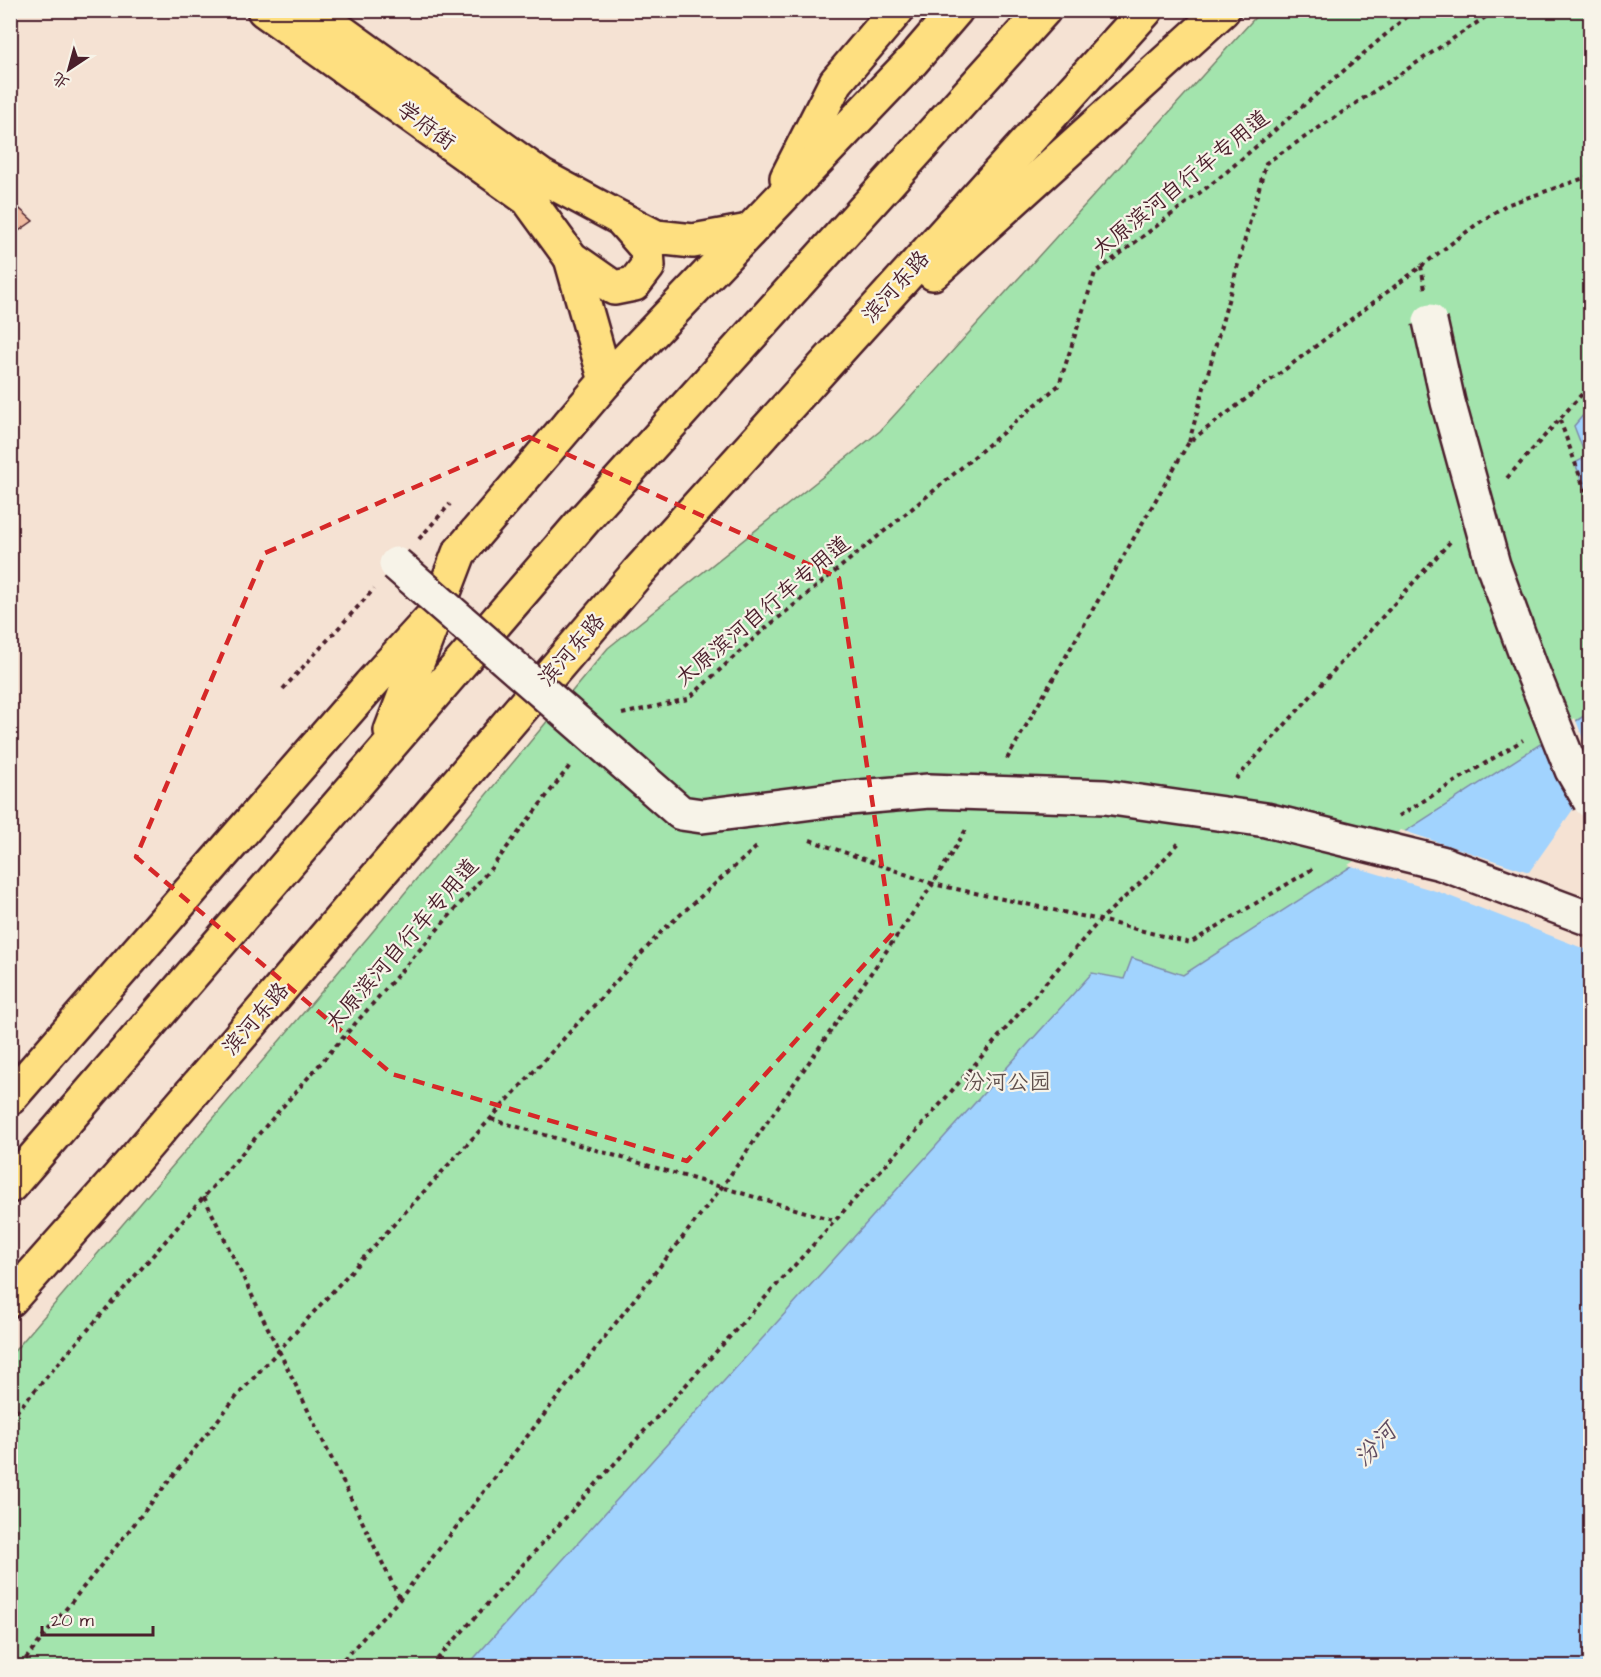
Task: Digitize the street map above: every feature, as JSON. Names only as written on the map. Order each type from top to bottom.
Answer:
[{"type":"main road","name":"学府街","points":[[264,10],[528,199],[571,258]]},
{"type":"main road","points":[[311,10],[541,176],[656,237],[693,241],[760,220],[836,82],[897,10]]},
{"type":"main road","points":[[382,755],[459,553],[606,381],[913,60],[956,10]]},
{"type":"main road","points":[[10,1186],[584,520],[1044,10]]},
{"type":"main road","name":"滨河东路","points":[[10,1300],[134,1160],[640,570],[1146,10]]},
{"type":"main road","points":[[794,399],[1223,10]]},
{"type":"main road","points":[[571,258],[614,288],[634,284],[648,266],[647,249],[621,219]]},
{"type":"main road","points":[[571,258],[606,381]]},
{"type":"main road","points":[[10,1098],[370,685],[436,613]]},
{"type":"street","points":[[1430,321],[1448,402],[1493,565],[1572,770],[1590,801]]},
{"type":"street","points":[[396,564],[681,813],[702,816],[929,791],[1105,797],[1266,820],[1410,855],[1441,863],[1590,919]]},
{"type":"path","name":"太原滨河自行车专用道","points":[[618,714],[688,699],[761,632],[942,484],[1059,384],[1095,273],[1223,175],[1414,10]]},
{"type":"path","points":[[1006,760],[1189,442],[1266,163],[1496,10]]},
{"type":"path","points":[[1189,442],[1477,224],[1506,205],[1590,176]]},
{"type":"path","points":[[1502,483],[1590,385]]},
{"type":"path","points":[[1560,420],[1590,505]]},
{"type":"path","points":[[1232,784],[1455,536]]},
{"type":"path","points":[[1396,818],[1529,736]]},
{"type":"path","name":"太原滨河自行车专用道","points":[[10,1419],[492,867],[578,755]]},
{"type":"path","points":[[337,1666],[400,1599],[722,1187],[933,884],[970,822]]},
{"type":"path","points":[[800,836],[933,884],[1100,920],[1190,943],[1315,868]]},
{"type":"path","points":[[431,1666],[836,1221],[1100,920],[1152,872],[1184,837]]},
{"type":"path","points":[[21,1666],[238,1395],[663,930],[760,844]]},
{"type":"path","points":[[490,1119],[836,1221]]},
{"type":"path","points":[[204,1197],[400,1599]]},
{"type":"highlighted area","points":[[529,437],[839,578],[892,934],[687,1161],[392,1074],[136,857],[265,553]]},
{"type":"green space","name":"汾河公园","points":[[1261,11],[1590,11],[1590,1666],[11,1666],[11,1355],[369,936],[608,648],[880,431]]},
{"type":"water","points":[[1590,407],[1590,502],[1575,463],[1586,457],[1574,426]]},
{"type":"water","name":"汾河","points":[[1590,712],[1590,1666],[467,1666],[1092,973],[1124,979],[1132,958],[1183,975]]},
{"type":"pier","points":[[1575,718],[1590,756],[1590,951],[1439,892],[1348,865],[1401,830],[1529,872],[1574,808],[1542,739]]},
{"type":"building","points":[[10,200],[33,221],[10,237]]}]
